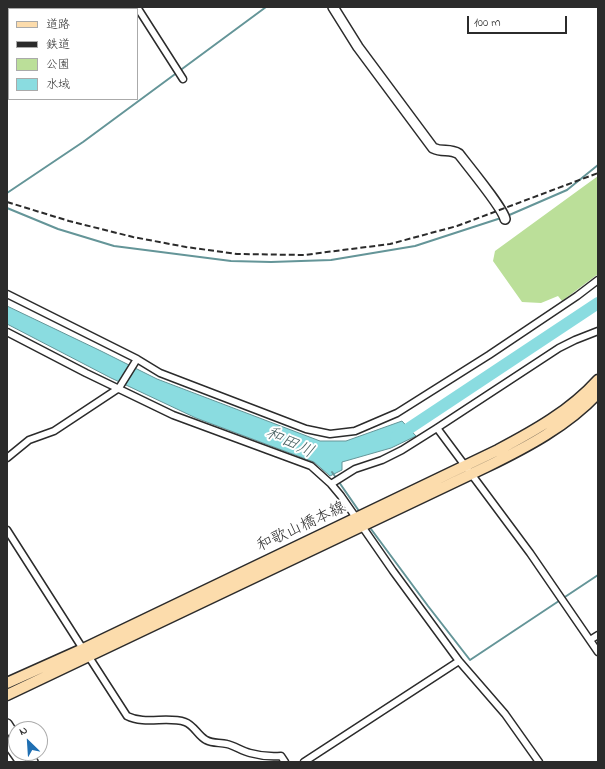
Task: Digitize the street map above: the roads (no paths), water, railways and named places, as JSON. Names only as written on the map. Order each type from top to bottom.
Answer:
[{"type":"main road","name":"和歌山橋本線","points":[[469,471],[550,421],[580,399],[598,380]]},
{"type":"main road","name":"和歌山橋本線","points":[[7,695],[86,653],[469,471],[541,439],[582,409],[598,393]]},
{"type":"main road","name":"和歌山橋本線","points":[[7,683],[86,653]]},
{"type":"street","points":[[333,7],[358,47],[433,148],[440,152],[453,151],[459,154],[505,215],[506,219]]},
{"type":"street","points":[[138,9],[183,79]]},
{"type":"street","points":[[7,294],[160,373],[306,429],[330,434],[355,431],[397,413],[489,355],[578,296],[598,280]]},
{"type":"street","points":[[330,484],[355,469],[395,454],[559,348],[574,340],[598,331]]},
{"type":"street","points":[[7,332],[86,373],[173,415],[311,466],[341,496],[459,661],[505,714],[539,762]]},
{"type":"street","points":[[7,458],[29,440],[54,431],[119,388],[136,360]]},
{"type":"street","points":[[437,428],[530,553],[598,652]]},
{"type":"street","points":[[7,530],[127,716],[134,720],[172,720],[186,722],[205,740],[213,743],[227,744],[266,757],[281,756],[285,762]]},
{"type":"street","points":[[590,640],[598,635]]},
{"type":"street","points":[[304,762],[459,661]]},
{"type":"street","points":[[7,742],[21,762]]},
{"type":"water","points":[[7,306],[157,379],[320,441],[346,441],[402,421],[416,436],[391,448],[342,462],[342,470],[330,476],[314,462],[196,418],[111,378],[7,324]]},
{"type":"waterway","points":[[7,193],[83,142],[266,7]]},
{"type":"waterway","points":[[507,216],[567,190],[598,165]]},
{"type":"waterway","points":[[7,208],[58,229],[114,246],[231,261],[271,262],[331,260],[415,246],[501,218]]},
{"type":"waterway","name":"和田川","points":[[396,437],[598,303]]},
{"type":"waterway","points":[[332,472],[359,511]]},
{"type":"waterway","points":[[371,529],[470,660],[598,575]]},
{"type":"railway","points":[[7,202],[69,221],[133,237],[186,247],[237,254],[304,255],[390,244],[457,226],[598,173]]}]
